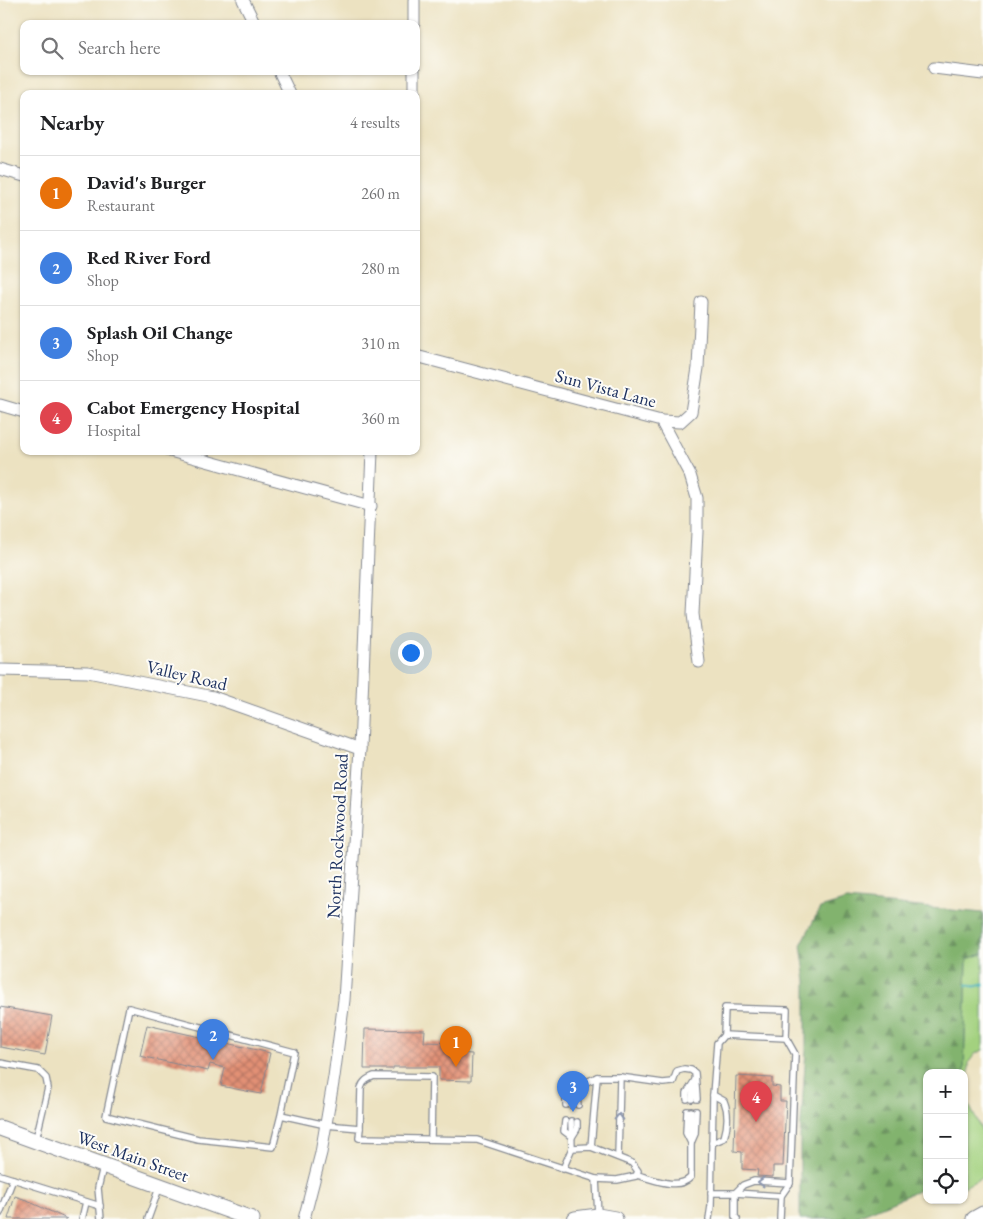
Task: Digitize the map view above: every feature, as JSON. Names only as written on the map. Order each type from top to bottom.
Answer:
[{"type":"main road","name":"West Main Street","points":[[0,1128],[252,1219]]},
{"type":"main road","points":[[974,1219],[983,1214]]},
{"type":"main road","points":[[576,1219],[598,1216],[616,1219]]},
{"type":"street","points":[[243,0],[253,20]]},
{"type":"street","points":[[414,0],[414,20]]},
{"type":"street","points":[[934,68],[983,74]]},
{"type":"street","points":[[281,75],[288,90]]},
{"type":"street","points":[[414,75],[414,90]]},
{"type":"street","points":[[0,169],[20,175]]},
{"type":"street","points":[[661,421],[680,422],[691,412],[698,368],[701,302]]},
{"type":"street","name":"Sun Vista Lane","points":[[420,357],[661,421],[690,475],[697,498],[693,614],[699,662]]},
{"type":"street","points":[[0,405],[20,411]]},
{"type":"street","points":[[185,455],[371,506]]},
{"type":"street","name":"North Rockwood Road","points":[[304,1219],[321,1153],[334,1078],[344,1000],[360,749],[372,455]]},
{"type":"street","name":"Valley Road","points":[[0,670],[88,672],[213,697],[360,749]]},
{"type":"lane","points":[[129,1008],[294,1052],[281,1115],[273,1147],[198,1139],[106,1116],[129,1008]]},
{"type":"lane","points":[[709,1219],[713,1095],[717,1043],[724,1035],[725,1008],[787,1010],[786,1038],[795,1054],[790,1183],[782,1196],[780,1219]]},
{"type":"lane","points":[[724,1035],[786,1038]]},
{"type":"lane","points":[[0,1063],[38,1070],[46,1078],[48,1088],[35,1141]]},
{"type":"lane","points":[[568,1105],[570,1096],[575,1089],[597,1078],[620,1077],[663,1083],[673,1082],[677,1071],[691,1070],[695,1073],[695,1080],[692,1099],[687,1093],[695,1080]]},
{"type":"lane","points":[[431,1140],[432,1077],[374,1076],[363,1082],[361,1088],[359,1138],[431,1140],[477,1140],[596,1179],[617,1180],[637,1175],[676,1184],[686,1182],[691,1176],[691,1143],[695,1134],[691,1111],[686,1133],[691,1143]]},
{"type":"lane","points":[[618,1157],[620,1077]]},
{"type":"lane","points":[[591,1147],[597,1078]]},
{"type":"lane","points":[[575,1089],[578,1105]]},
{"type":"lane","points":[[712,1143],[724,1138],[727,1118],[727,1109],[724,1101],[713,1095]]},
{"type":"lane","points":[[281,1115],[326,1125],[360,1128]]},
{"type":"lane","points":[[564,1169],[572,1148],[572,1137],[577,1129],[571,1121],[564,1131],[572,1137]]},
{"type":"lane","points":[[572,1148],[591,1147],[632,1162],[638,1171],[637,1175]]},
{"type":"lane","points":[[101,1219],[98,1188],[103,1165]]},
{"type":"lane","points":[[0,1175],[100,1206]]},
{"type":"lane","points":[[0,1212],[13,1179]]},
{"type":"lane","points":[[596,1179],[598,1216]]},
{"type":"lane","points":[[737,1219],[735,1218],[735,1193],[743,1185],[754,1181],[790,1183]]},
{"type":"lane","points":[[148,1219],[160,1186]]},
{"type":"lane","points":[[711,1193],[782,1196]]},
{"type":"lane","points":[[82,1219],[86,1202]]},
{"type":"green space","points":[[847,900],[983,913],[983,954],[967,959],[964,1069],[923,1069],[923,1189],[851,1219],[800,1219],[800,1137],[806,1050],[806,981],[801,945],[820,908]]},
{"type":"green space","points":[[983,954],[983,1050],[975,1054],[969,1062],[968,1103],[968,1069],[964,1069],[967,958]]},
{"type":"green space","points":[[968,1103],[983,1133],[983,1177],[968,1185]]},
{"type":"building","points":[[0,1007],[52,1016],[45,1055],[0,1047]]},
{"type":"building","points":[[147,1025],[270,1053],[261,1094],[221,1086],[225,1068],[210,1064],[208,1071],[140,1056]]},
{"type":"building","points":[[365,1029],[425,1030],[424,1042],[457,1043],[456,1053],[472,1054],[471,1081],[439,1080],[439,1067],[364,1069]]},
{"type":"building","points":[[736,1076],[772,1078],[772,1086],[780,1087],[780,1101],[786,1101],[783,1166],[773,1166],[773,1177],[757,1176],[758,1170],[742,1169],[742,1152],[734,1151]]},
{"type":"building","points":[[15,1196],[32,1202],[67,1219],[8,1219]]},
{"type":"waterway","points":[[967,985],[983,984]]},
{"type":"place","name":"Red River Ford","points":[[213,1060]]},
{"type":"place","name":"David's Burger","points":[[456,1067]]},
{"type":"place","name":"Splash Oil Change","points":[[573,1112]]},
{"type":"place","name":"Cabot Emergency Hospital","points":[[756,1122]]}]
